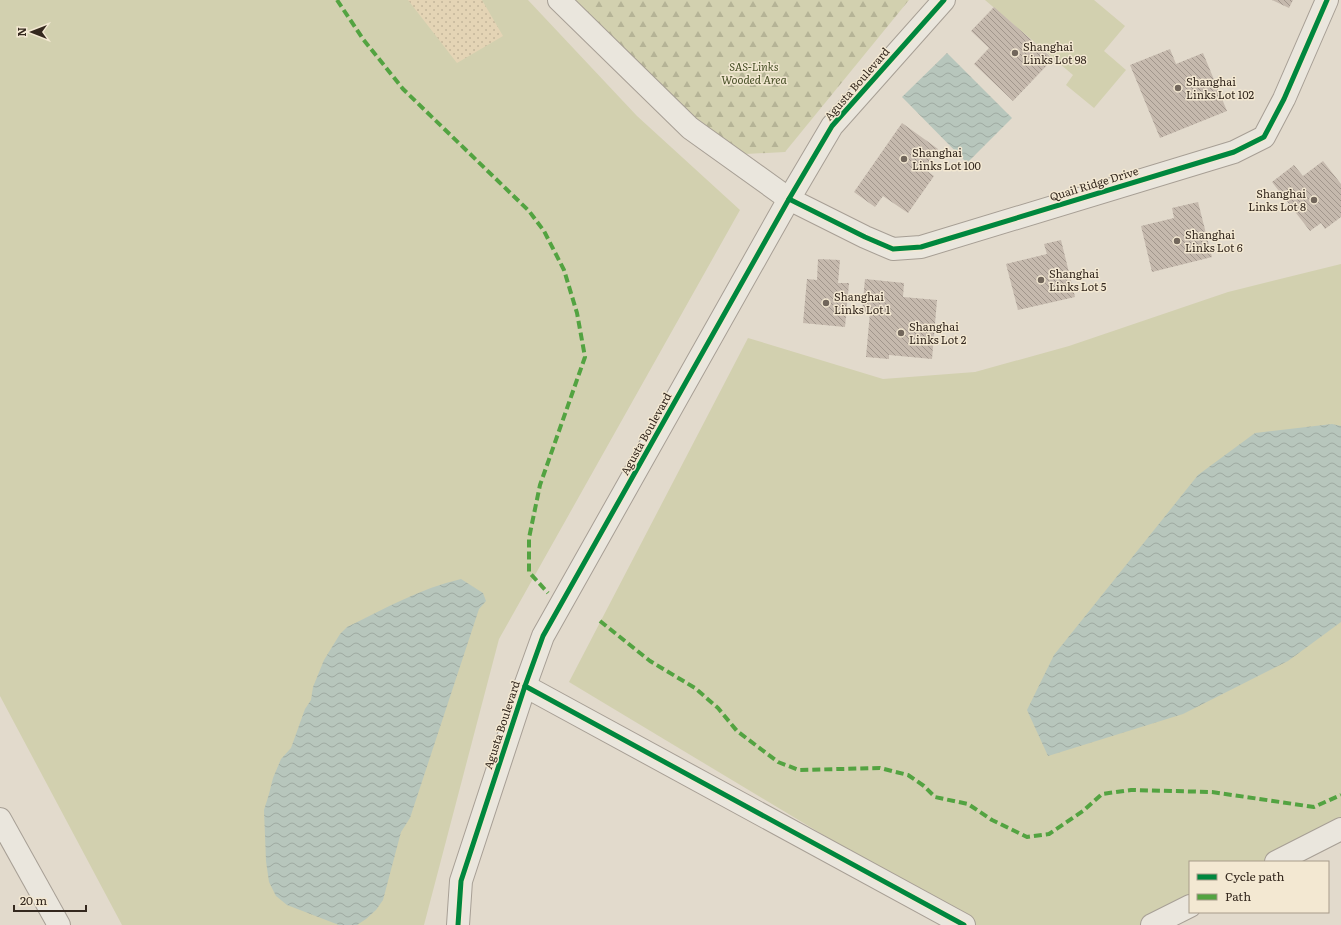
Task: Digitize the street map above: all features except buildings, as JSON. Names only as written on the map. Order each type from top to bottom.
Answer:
[{"type":"street","name":"Quail Ridge Drive","points":[[559,0],[690,128],[790,200],[893,249],[921,247],[1234,152],[1264,136],[1284,99],[1327,0]]},
{"type":"street","name":"Agusta Boulevard","points":[[458,925],[461,881],[543,636],[832,126],[944,0]]},
{"type":"street","points":[[525,686],[964,925]]},
{"type":"street","points":[[0,819],[59,925]]},
{"type":"street","points":[[1278,861],[1341,829]]},
{"type":"street","points":[[1152,925],[1189,906]]},
{"type":"green space","points":[[0,0],[528,0],[637,116],[740,210],[499,639],[424,925],[122,925],[0,696]]},
{"type":"green space","name":"SAS-Links Wooded Area","points":[[570,0],[909,0],[785,152],[745,154],[696,124]]},
{"type":"green space","points":[[985,0],[1094,0],[1125,26],[1104,51],[1126,70],[1094,108],[1066,85],[1073,75]]},
{"type":"green space","points":[[1341,264],[1341,829],[1278,861],[1189,861],[1189,906],[1152,925],[973,925],[569,682],[748,338],[883,379],[975,372],[1069,346],[1228,292]]},
{"type":"sand","points":[[408,0],[482,0],[503,36],[457,63]]},
{"type":"water","points":[[947,53],[1012,118],[967,163],[902,97]]},
{"type":"water","points":[[1332,424],[1341,426],[1341,622],[1288,661],[1183,714],[1048,756],[1027,710],[1054,655],[1198,475],[1255,433]]},
{"type":"water","points":[[461,579],[483,593],[486,601],[479,609],[410,818],[401,832],[383,900],[376,910],[357,925],[339,925],[287,905],[276,896],[269,882],[266,861],[264,810],[273,778],[281,759],[291,748],[305,709],[311,700],[313,687],[324,660],[340,634],[347,627],[417,593]]},
{"type":"marked path","points":[[337,0],[363,39],[403,89],[529,211],[544,231],[564,270],[577,313],[585,357],[540,485],[529,538],[529,572],[548,593]]},
{"type":"marked path","points":[[600,621],[650,661],[695,688],[718,708],[737,731],[778,762],[799,770],[880,768],[908,775],[924,786],[935,797],[968,804],[992,820],[1027,837],[1049,834],[1083,811],[1102,794],[1131,790],[1212,792],[1314,807],[1341,795]]},
{"type":"cycle path","points":[[458,925],[461,881],[543,636],[789,199],[832,126],[944,0]]},
{"type":"cycle path","points":[[789,199],[865,237],[893,249],[921,247],[1234,152],[1264,137],[1284,99],[1327,0]]},
{"type":"cycle path","points":[[525,686],[964,925]]},
{"type":"place","name":"Shanghai Links Lot 98","points":[[1015,53]]},
{"type":"place","name":"Shanghai Links Lot 102","points":[[1178,88]]},
{"type":"place","name":"Shanghai Links Lot 100","points":[[904,159]]},
{"type":"place","name":"Shanghai Links Lot 8","points":[[1314,200]]},
{"type":"place","name":"Shanghai Links Lot 6","points":[[1177,241]]},
{"type":"place","name":"Shanghai Links Lot 5","points":[[1041,280]]},
{"type":"place","name":"Shanghai Links Lot 1","points":[[826,303]]},
{"type":"place","name":"Shanghai Links Lot 2","points":[[901,333]]}]
